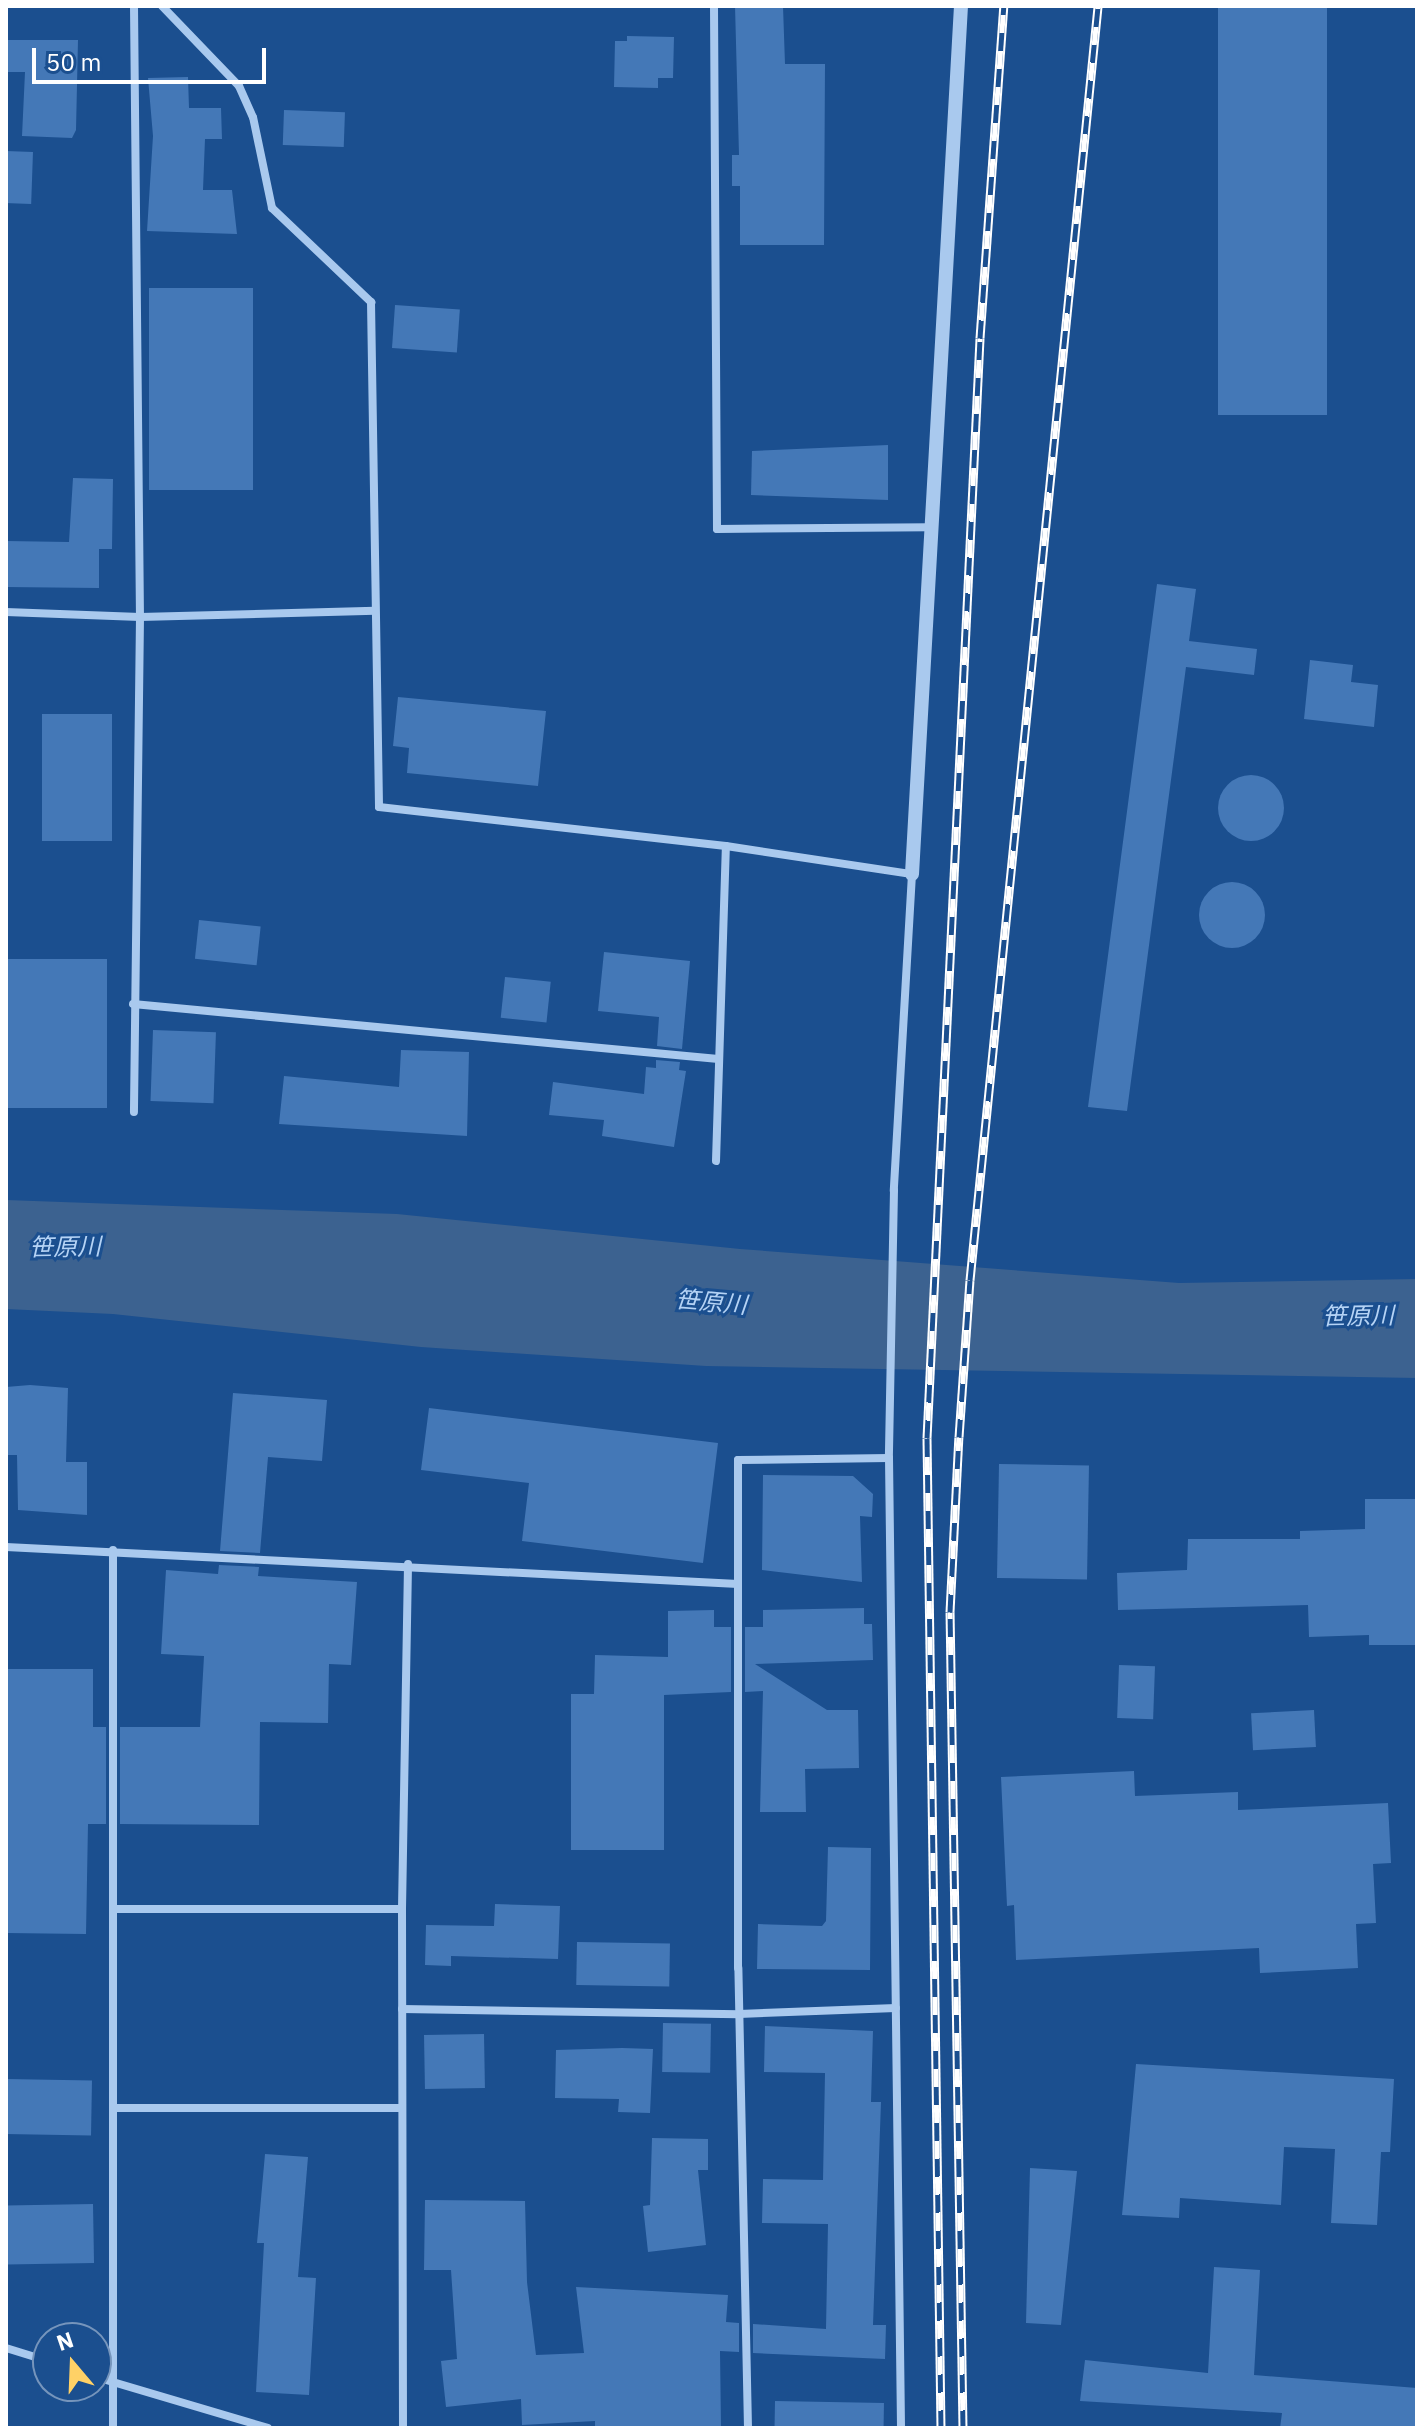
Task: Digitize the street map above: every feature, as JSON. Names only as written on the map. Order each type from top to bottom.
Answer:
[{"type":"street","points":[[134,6],[140,617],[134,1112]]},
{"type":"street","points":[[162,6],[239,86],[253,117],[272,208],[371,302],[379,807],[726,846],[912,874]]},
{"type":"street","points":[[714,6],[717,529],[929,527]]},
{"type":"street","points":[[901,2428],[889,1458],[892,1437],[894,1190],[929,527],[961,6]]},
{"type":"street","points":[[6,612],[140,617],[375,611]]},
{"type":"street","points":[[716,1161],[726,846]]},
{"type":"street","points":[[133,1004],[718,1059]]},
{"type":"street","points":[[748,2428],[739,2014],[738,1460],[889,1458]]},
{"type":"street","points":[[6,1547],[408,1564],[738,1584]]},
{"type":"street","points":[[113,1550],[113,2428]]},
{"type":"street","points":[[403,2428],[402,1909],[408,1564]]},
{"type":"street","points":[[114,1909],[402,1909]]},
{"type":"street","points":[[402,2009],[739,2014],[896,2008]]},
{"type":"street","points":[[114,2108],[402,2108]]},
{"type":"street","points":[[6,2348],[32,2356]]},
{"type":"street","points":[[113,2382],[268,2428]]},
{"type":"water","name":"笹原川","points":[[6,1200],[397,1214],[740,1249],[1179,1283],[1417,1279],[1417,1378],[706,1366],[421,1347],[113,1314],[6,1309]]},
{"type":"building","points":[[735,6],[783,6],[785,64],[825,64],[824,245],[740,245],[740,186],[732,186],[732,155],[739,155]]},
{"type":"building","points":[[1218,6],[1327,6],[1327,415],[1218,415]]},
{"type":"building","points":[[627,36],[674,37],[673,78],[658,78],[658,88],[614,87],[615,41],[627,41]]},
{"type":"building","points":[[6,40],[78,40],[76,130],[72,138],[22,136],[25,72],[6,72]]},
{"type":"building","points":[[188,77],[189,108],[221,108],[222,139],[205,139],[203,190],[232,190],[237,234],[147,231],[153,136],[148,78]]},
{"type":"building","points":[[284,110],[345,112],[344,147],[283,145]]},
{"type":"building","points":[[6,151],[33,152],[31,204],[6,203]]},
{"type":"building","points":[[149,288],[253,288],[253,490],[149,490]]},
{"type":"building","points":[[395,305],[460,310],[457,352],[392,348]]},
{"type":"building","points":[[888,445],[888,500],[751,495],[752,451]]},
{"type":"building","points":[[73,478],[113,479],[112,549],[99,549],[99,588],[6,587],[6,541],[69,542]]},
{"type":"building","points":[[1157,584],[1196,589],[1189,641],[1257,649],[1254,675],[1186,667],[1127,1111],[1088,1107]]},
{"type":"building","points":[[1310,660],[1353,665],[1351,682],[1378,685],[1374,727],[1304,719]]},
{"type":"building","points":[[398,697],[546,711],[538,786],[407,773],[409,748],[393,746]]},
{"type":"building","points":[[42,714],[112,714],[112,841],[42,841]]},
{"type":"building","points":[[1251,775],[1264,777],[1274,785],[1282,795],[1282,821],[1274,831],[1264,839],[1251,841],[1238,839],[1228,831],[1220,821],[1218,808],[1220,795],[1228,785],[1238,777]]},
{"type":"building","points":[[1232,882],[1245,884],[1255,892],[1263,902],[1263,928],[1255,938],[1245,946],[1232,948],[1219,946],[1209,938],[1201,928],[1199,915],[1201,902],[1209,892],[1219,884]]},
{"type":"building","points":[[199,920],[261,926],[257,965],[195,959]]},
{"type":"building","points":[[604,952],[690,961],[682,1049],[657,1046],[659,1017],[598,1011]]},
{"type":"building","points":[[6,959],[107,959],[107,1108],[6,1108]]},
{"type":"building","points":[[505,977],[551,982],[546,1023],[501,1018]]},
{"type":"building","points":[[153,1030],[216,1032],[213,1103],[151,1101]]},
{"type":"building","points":[[401,1050],[469,1052],[467,1136],[279,1124],[284,1076],[399,1087]]},
{"type":"building","points":[[656,1060],[680,1062],[679,1070],[686,1071],[674,1147],[602,1136],[604,1120],[549,1115],[553,1082],[644,1094],[646,1067],[656,1068]]},
{"type":"building","points":[[6,1387],[68,1388],[66,1462],[87,1462],[87,1515],[18,1510],[17,1455],[6,1455]]},
{"type":"building","points":[[233,1393],[327,1400],[322,1461],[268,1457],[260,1553],[220,1551]]},
{"type":"building","points":[[429,1408],[718,1443],[703,1563],[522,1541],[529,1483],[421,1470]]},
{"type":"building","points":[[999,1464],[1089,1466],[1087,1580],[997,1578]]},
{"type":"building","points":[[763,1475],[853,1476],[873,1494],[872,1517],[860,1516],[862,1582],[762,1570]]},
{"type":"building","points":[[1365,1499],[1417,1499],[1417,1645],[1369,1645],[1369,1635],[1309,1637],[1308,1605],[1118,1610],[1117,1573],[1187,1570],[1188,1539],[1300,1539],[1300,1531],[1365,1529]]},
{"type":"building","points":[[219,1565],[259,1567],[258,1576],[357,1582],[351,1665],[329,1664],[328,1723],[260,1722],[259,1825],[120,1824],[120,1727],[200,1727],[204,1656],[161,1654],[166,1570],[218,1574]]},
{"type":"building","points":[[864,1608],[864,1624],[872,1624],[873,1660],[755,1664],[827,1710],[858,1710],[859,1768],[805,1769],[806,1812],[760,1812],[763,1691],[745,1692],[745,1627],[763,1627],[763,1610]]},
{"type":"building","points":[[714,1610],[714,1627],[731,1627],[731,1692],[664,1695],[664,1850],[571,1850],[571,1694],[594,1694],[595,1655],[668,1657],[668,1611]]},
{"type":"building","points":[[1119,1665],[1155,1666],[1153,1719],[1117,1718]]},
{"type":"building","points":[[6,1669],[93,1669],[93,1727],[106,1727],[106,1824],[88,1824],[86,1934],[6,1933]]},
{"type":"building","points":[[1314,1710],[1316,1747],[1253,1750],[1251,1713]]},
{"type":"building","points":[[1134,1771],[1135,1796],[1238,1792],[1238,1810],[1388,1803],[1391,1863],[1373,1864],[1376,1923],[1356,1924],[1358,1968],[1260,1973],[1259,1948],[1016,1960],[1014,1905],[1007,1906],[1001,1777]]},
{"type":"building","points":[[828,1847],[871,1848],[870,1970],[757,1969],[758,1924],[822,1926],[826,1921]]},
{"type":"building","points":[[495,1904],[560,1906],[558,1959],[451,1956],[451,1966],[425,1965],[426,1925],[494,1926]]},
{"type":"building","points":[[577,1942],[670,1944],[669,1987],[576,1985]]},
{"type":"building","points":[[663,2023],[711,2024],[710,2073],[662,2072]]},
{"type":"building","points":[[765,2026],[873,2031],[871,2102],[881,2102],[873,2325],[886,2325],[885,2359],[753,2353],[753,2324],[826,2329],[828,2224],[762,2223],[763,2179],[823,2180],[825,2073],[764,2072]]},
{"type":"building","points":[[484,2034],[485,2088],[425,2089],[424,2035]]},
{"type":"building","points":[[653,2049],[650,2113],[618,2112],[619,2099],[555,2098],[556,2050]]},
{"type":"building","points":[[1136,2064],[1394,2079],[1390,2152],[1381,2152],[1377,2225],[1331,2223],[1335,2149],[1284,2147],[1281,2205],[1180,2198],[1179,2218],[1122,2215]]},
{"type":"building","points":[[6,2079],[92,2081],[91,2135],[6,2134]]},
{"type":"building","points":[[652,2138],[708,2139],[708,2170],[698,2170],[706,2245],[648,2252],[643,2206],[650,2205]]},
{"type":"building","points":[[265,2154],[308,2157],[298,2277],[316,2278],[309,2395],[256,2392],[264,2243],[257,2243]]},
{"type":"building","points":[[1030,2168],[1077,2171],[1061,2325],[1026,2323]]},
{"type":"building","points":[[425,2200],[525,2201],[527,2282],[536,2355],[584,2353],[576,2287],[728,2295],[726,2322],[739,2323],[739,2352],[720,2351],[721,2428],[595,2428],[595,2421],[522,2425],[521,2399],[446,2407],[441,2361],[457,2359],[451,2270],[424,2270]]},
{"type":"building","points":[[93,2204],[94,2263],[7,2265],[6,2206]]},
{"type":"building","points":[[1214,2267],[1260,2270],[1254,2375],[1417,2388],[1417,2428],[1280,2428],[1282,2413],[1080,2401],[1085,2360],[1208,2373]]},
{"type":"building","points":[[775,2401],[884,2403],[884,2428],[775,2428]]},
{"type":"railway","points":[[941,2428],[927,1438],[980,338],[1004,6]]},
{"type":"railway","points":[[963,2428],[950,1612],[959,1437],[970,1280],[1098,6]]}]
